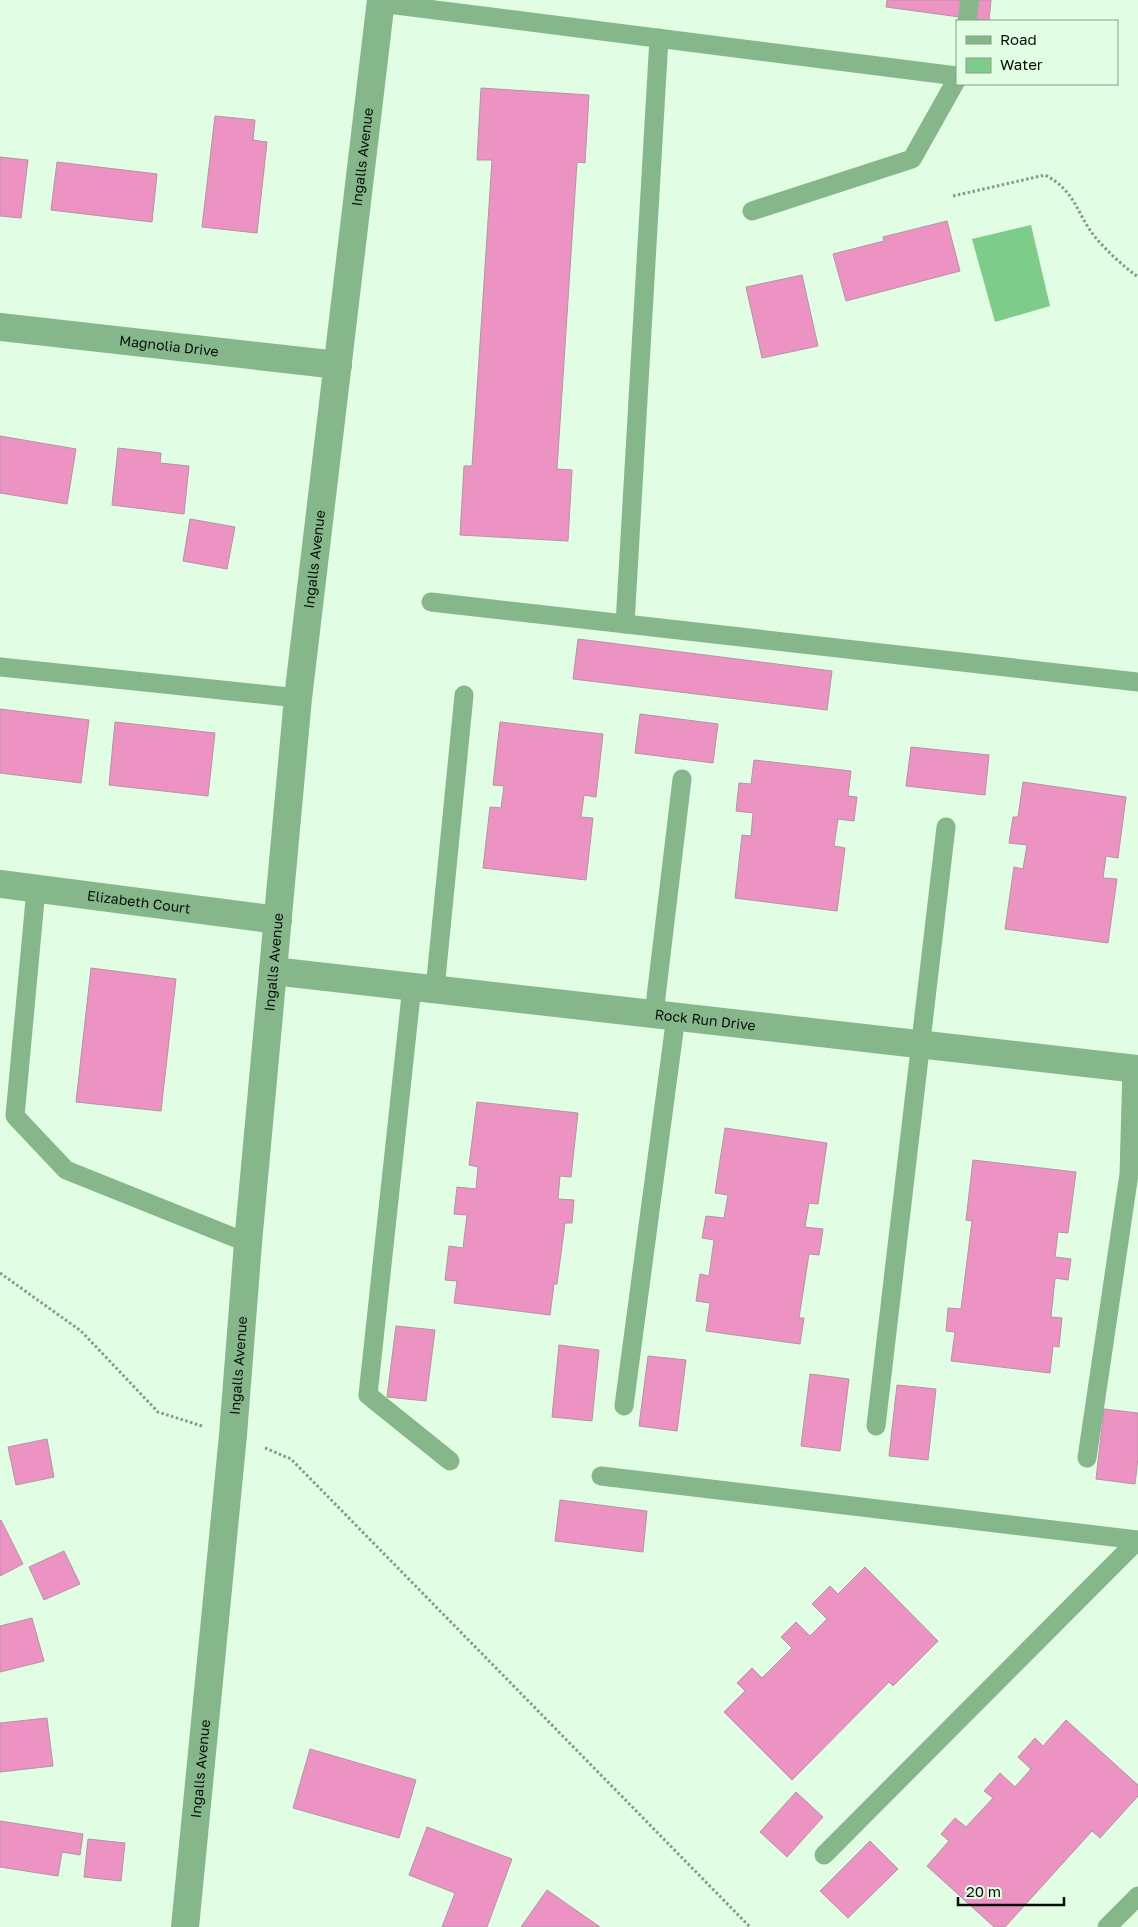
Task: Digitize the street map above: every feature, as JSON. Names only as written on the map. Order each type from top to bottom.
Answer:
[{"type":"street","name":"Ingalls Avenue","points":[[185,1927],[233,1435],[248,1243],[298,698],[380,1]]},
{"type":"street","name":"Magnolia Drive","points":[[0,327],[338,365]]},
{"type":"street","name":"Elizabeth Court","points":[[0,884],[278,920]]},
{"type":"street","name":"Rock Run Drive","points":[[273,970],[1135,1068]]},
{"type":"lane","points":[[967,20],[970,0]]},
{"type":"lane","points":[[380,1],[956,78]]},
{"type":"lane","points":[[625,624],[658,38]]},
{"type":"lane","points":[[752,211],[912,159],[956,80]]},
{"type":"lane","points":[[431,602],[1138,682]]},
{"type":"lane","points":[[0,667],[298,698]]},
{"type":"lane","points":[[450,1461],[368,1395],[464,695]]},
{"type":"lane","points":[[624,1406],[665,1015],[682,779]]},
{"type":"lane","points":[[876,1426],[946,827]]},
{"type":"lane","points":[[36,889],[15,1116],[66,1170],[248,1243]]},
{"type":"lane","points":[[1087,1458],[1129,1174],[1135,1068]]},
{"type":"lane","points":[[601,1476],[1138,1540],[824,1855]]},
{"type":"lane","points":[[1107,1927],[1138,1896]]},
{"type":"path","points":[[953,196],[1045,175],[1058,182],[1075,201],[1095,237],[1138,277]]},
{"type":"path","points":[[0,1273],[81,1331],[158,1412],[233,1435],[291,1458],[750,1927]]},
{"type":"water","points":[[1031,225],[1050,306],[995,322],[972,239]]},
{"type":"building","points":[[887,0],[991,0],[989,20],[886,7]]},
{"type":"building","points":[[481,88],[589,95],[585,163],[577,162],[557,469],[572,470],[568,541],[460,535],[464,466],[472,466],[492,160],[477,160]]},
{"type":"building","points":[[215,116],[255,120],[253,140],[267,142],[257,233],[202,227]]},
{"type":"building","points":[[0,157],[28,160],[21,218],[0,216]]},
{"type":"building","points":[[57,162],[157,174],[152,222],[51,210]]},
{"type":"building","points":[[947,221],[960,271],[846,301],[833,254],[884,241],[883,237]]},
{"type":"building","points":[[802,275],[818,346],[762,358],[746,287]]},
{"type":"building","points":[[0,436],[76,449],[67,504],[0,493]]},
{"type":"building","points":[[118,448],[161,453],[160,463],[189,466],[184,514],[112,505]]},
{"type":"building","points":[[190,519],[235,527],[227,569],[183,561]]},
{"type":"building","points":[[578,639],[832,671],[827,710],[573,679]]},
{"type":"building","points":[[0,709],[89,720],[81,783],[0,773]]},
{"type":"building","points":[[640,714],[718,724],[713,763],[635,753]]},
{"type":"building","points":[[115,722],[215,733],[208,796],[109,785]]},
{"type":"building","points":[[500,722],[603,734],[596,797],[584,795],[581,817],[593,818],[586,880],[483,868],[490,807],[501,808],[504,786],[493,785]]},
{"type":"building","points":[[911,747],[989,755],[985,795],[906,786]]},
{"type":"building","points":[[754,760],[851,771],[848,796],[857,797],[854,821],[838,819],[834,846],[845,848],[837,911],[735,898],[742,835],[751,836],[753,813],[736,811],[739,783],[751,784]]},
{"type":"building","points":[[1023,782],[1126,797],[1118,858],[1106,856],[1103,878],[1117,879],[1108,943],[1005,929],[1014,867],[1023,869],[1027,845],[1009,843],[1013,817],[1018,817]]},
{"type":"building","points":[[91,968],[176,979],[161,1111],[76,1102]]},
{"type":"building","points":[[477,1102],[578,1113],[571,1177],[560,1176],[558,1199],[574,1200],[572,1223],[565,1223],[557,1284],[554,1284],[550,1315],[454,1303],[457,1281],[445,1280],[449,1246],[463,1248],[467,1215],[454,1214],[457,1187],[476,1189],[478,1167],[469,1165]]},
{"type":"building","points":[[725,1128],[827,1143],[818,1204],[809,1203],[805,1227],[823,1229],[819,1255],[809,1254],[799,1318],[804,1318],[800,1344],[706,1331],[710,1303],[696,1301],[700,1274],[709,1276],[714,1240],[702,1238],[706,1216],[724,1218],[728,1195],[715,1193]]},
{"type":"building","points":[[973,1160],[1076,1172],[1068,1233],[1058,1232],[1055,1257],[1071,1259],[1068,1280],[1055,1278],[1051,1317],[1062,1318],[1059,1347],[1053,1346],[1050,1373],[951,1361],[955,1332],[946,1331],[948,1308],[961,1309],[972,1221],[966,1220]]},
{"type":"building","points":[[396,1326],[435,1330],[426,1401],[387,1397]]},
{"type":"building","points":[[559,1345],[599,1350],[592,1421],[552,1417]]},
{"type":"building","points":[[648,1356],[686,1360],[677,1431],[639,1426]]},
{"type":"building","points":[[810,1374],[849,1379],[840,1451],[801,1446]]},
{"type":"building","points":[[897,1385],[936,1389],[928,1460],[889,1456]]},
{"type":"building","points":[[1104,1409],[1138,1413],[1138,1458],[1135,1484],[1096,1479]]},
{"type":"building","points":[[47,1439],[54,1477],[16,1485],[8,1447]]},
{"type":"building","points":[[560,1500],[647,1511],[643,1552],[555,1541]]},
{"type":"building","points":[[0,1521],[23,1564],[0,1576]]},
{"type":"building","points":[[64,1551],[80,1584],[44,1600],[29,1567]]},
{"type":"building","points":[[865,1567],[938,1641],[893,1686],[889,1682],[792,1780],[724,1712],[745,1691],[737,1683],[752,1668],[762,1678],[792,1648],[781,1637],[796,1622],[810,1636],[827,1619],[812,1604],[830,1586],[838,1594]]},
{"type":"building","points":[[32,1618],[44,1661],[0,1672],[0,1626]]},
{"type":"building","points":[[47,1718],[53,1766],[0,1772],[0,1723]]},
{"type":"building","points":[[1066,1720],[1138,1785],[1138,1796],[1100,1838],[1092,1831],[1005,1927],[994,1927],[927,1866],[949,1841],[941,1834],[955,1818],[966,1827],[993,1798],[984,1791],[1000,1773],[1015,1787],[1031,1769],[1018,1757],[1035,1738],[1043,1746]]},
{"type":"building","points":[[310,1749],[416,1780],[399,1838],[293,1808]]},
{"type":"building","points":[[796,1792],[823,1817],[787,1857],[760,1832]]},
{"type":"building","points":[[0,1821],[83,1834],[80,1855],[62,1852],[58,1876],[0,1867]]},
{"type":"building","points":[[427,1827],[512,1859],[487,1927],[442,1927],[455,1893],[409,1875]]},
{"type":"building","points":[[88,1839],[125,1843],[121,1881],[84,1877]]},
{"type":"building","points":[[870,1841],[898,1869],[848,1918],[820,1891]]},
{"type":"building","points":[[547,1890],[600,1927],[521,1927]]}]
